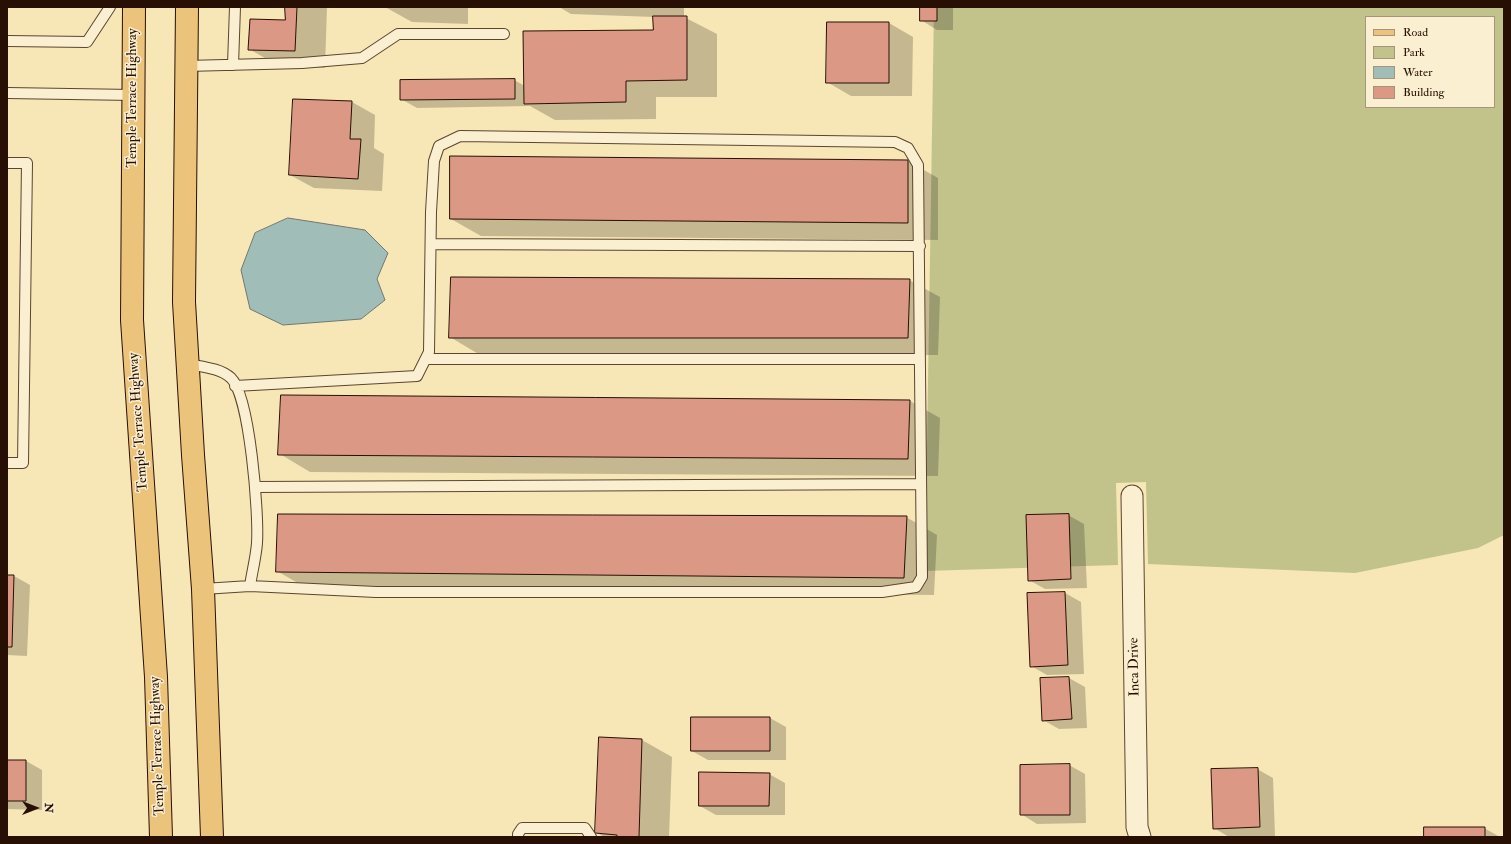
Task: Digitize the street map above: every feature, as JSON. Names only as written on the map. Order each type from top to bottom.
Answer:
[{"type":"main road","name":"Temple Terrace Highway","points":[[134,7],[132,320],[156,677],[161,837]]},
{"type":"main road","points":[[187,7],[184,302],[203,589],[212,837]]},
{"type":"street","name":"Inca Drive","points":[[1132,496],[1137,819],[1140,837]]},
{"type":"lane","points":[[7,41],[87,42],[110,7]]},
{"type":"lane","points":[[233,64],[235,7]]},
{"type":"lane","points":[[186,66],[302,63],[362,58],[398,34],[504,34]]},
{"type":"lane","points":[[7,93],[133,95]]},
{"type":"lane","points":[[203,589],[250,586],[376,592],[882,592],[916,587],[922,577],[920,246],[918,165],[908,148],[895,142],[460,136],[439,146],[434,161],[429,352],[417,376],[235,386]]},
{"type":"lane","points":[[7,163],[27,163],[23,464],[7,463]]},
{"type":"lane","points":[[431,244],[920,246]]},
{"type":"lane","points":[[426,359],[920,359]]},
{"type":"lane","points":[[188,364],[216,369],[232,379],[242,403],[254,464],[257,543],[250,586]]},
{"type":"lane","points":[[255,487],[921,484]]},
{"type":"lane","points":[[518,837],[518,834],[522,828],[585,828],[591,837]]},
{"type":"green space","points":[[934,7],[1504,7],[1504,535],[1478,548],[1355,573],[1148,564],[1146,482],[1116,483],[1118,565],[925,571]]},
{"type":"water","points":[[288,218],[365,230],[388,253],[377,279],[385,300],[361,319],[283,325],[250,309],[241,270],[255,233]]},
{"type":"building","points":[[285,7],[297,7],[295,51],[248,50],[250,19],[285,20]]},
{"type":"building","points":[[920,7],[937,7],[937,21],[920,21]]},
{"type":"building","points":[[653,16],[687,16],[687,80],[626,81],[626,102],[524,104],[523,31],[653,30]]},
{"type":"building","points":[[827,22],[889,22],[889,83],[826,83]]},
{"type":"building","points":[[515,79],[515,99],[400,100],[400,80]]},
{"type":"building","points":[[293,99],[352,101],[350,139],[361,139],[358,179],[289,175]]},
{"type":"building","points":[[450,156],[908,160],[908,223],[450,219]]},
{"type":"building","points":[[451,277],[910,279],[908,338],[449,338]]},
{"type":"building","points":[[281,395],[910,400],[908,459],[278,455]]},
{"type":"building","points":[[278,514],[907,516],[904,578],[276,572]]},
{"type":"building","points":[[1069,514],[1071,579],[1028,581],[1026,515]]},
{"type":"building","points":[[7,575],[14,575],[12,647],[7,647]]},
{"type":"building","points":[[1065,592],[1068,665],[1030,667],[1027,593]]},
{"type":"building","points":[[1069,677],[1072,719],[1042,721],[1040,678]]},
{"type":"building","points":[[691,717],[770,717],[770,751],[691,751]]},
{"type":"building","points":[[599,737],[642,739],[639,837],[617,837],[617,835],[595,833]]},
{"type":"building","points":[[7,760],[26,760],[26,801],[7,801]]},
{"type":"building","points":[[1070,764],[1070,815],[1020,815],[1020,765]]},
{"type":"building","points":[[1258,768],[1260,827],[1213,829],[1211,769]]},
{"type":"building","points":[[699,772],[770,773],[769,806],[699,806]]},
{"type":"building","points":[[1424,827],[1485,827],[1485,837],[1424,837]]}]
